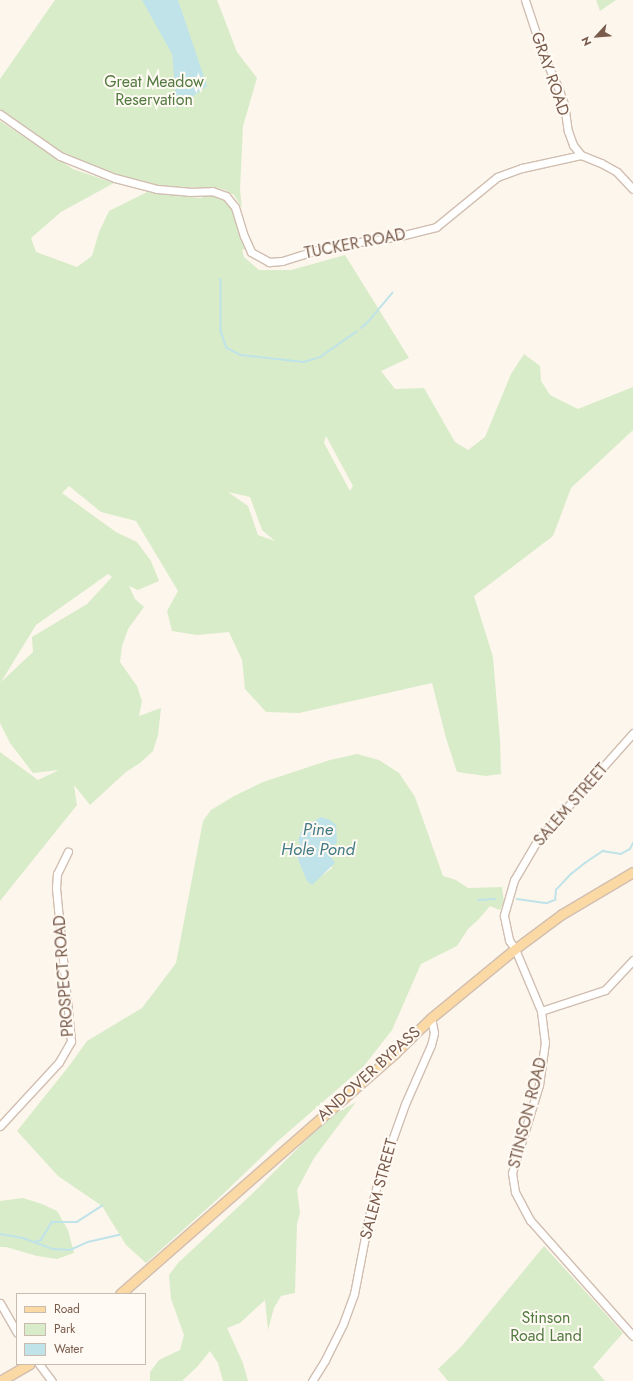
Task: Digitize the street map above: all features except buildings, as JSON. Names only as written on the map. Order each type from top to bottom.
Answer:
[{"type":"main road","name":"ANDOVER BYPASS","points":[[121,1293],[395,1053],[431,1018],[515,949],[562,914],[633,872]]},
{"type":"main road","points":[[0,1381],[27,1365]]},
{"type":"street","name":"GRAY ROAD","points":[[525,0],[543,54],[564,104],[571,141],[581,156]]},
{"type":"street","name":"TUCKER ROAD","points":[[0,114],[60,156],[115,178],[157,189],[189,192],[212,191],[226,196],[235,207],[244,236],[252,252],[269,262],[282,261],[330,246],[396,237],[436,227],[497,177],[522,168],[581,156]]},
{"type":"street","points":[[581,156],[602,163],[612,169],[626,179],[633,189]]},
{"type":"street","name":"SALEM STREET","points":[[515,949],[509,940],[504,916],[514,880],[541,836],[633,733]]},
{"type":"street","name":"PROSPECT ROAD","points":[[1,1124],[59,1062],[71,1041],[56,888],[57,874],[68,850]]},
{"type":"street","name":"STINSON ROAD","points":[[515,949],[541,1011],[545,1042],[539,1085],[512,1172],[514,1192],[534,1225],[633,1336]]},
{"type":"street","points":[[541,1011],[605,990],[633,960]]},
{"type":"street","name":"SALEM STREET","points":[[312,1381],[325,1360],[343,1324],[354,1294],[369,1216],[379,1177],[405,1104],[431,1045],[434,1033],[431,1018]]},
{"type":"street","points":[[1,1308],[16,1331]]},
{"type":"street","points":[[41,1365],[52,1381]]},
{"type":"green space","name":"Great Meadow Reservation","points":[[55,0],[217,0],[237,52],[257,78],[243,126],[240,190],[242,208],[234,195],[225,190],[212,187],[177,188],[152,185],[115,176],[70,159],[0,111],[0,79]]},
{"type":"green space","points":[[596,0],[616,0],[600,11]]},
{"type":"green space","points":[[0,121],[73,169],[114,183],[61,212],[31,238],[36,252],[77,267],[92,256],[99,232],[109,211],[147,192],[201,198],[211,195],[223,197],[230,203],[245,249],[242,250],[244,257],[259,270],[291,270],[345,255],[409,358],[381,371],[395,389],[424,388],[455,442],[468,450],[485,437],[511,374],[524,354],[540,366],[541,381],[550,395],[578,409],[633,387],[633,430],[571,488],[553,536],[474,596],[493,657],[500,740],[501,774],[486,776],[457,772],[446,738],[432,683],[299,713],[266,712],[245,689],[242,660],[229,632],[197,635],[172,631],[167,611],[178,591],[136,521],[101,512],[69,486],[62,493],[116,532],[137,542],[151,561],[159,581],[138,590],[129,586],[135,599],[144,607],[128,629],[122,646],[120,662],[137,686],[142,701],[139,716],[161,708],[158,735],[153,751],[140,763],[126,772],[90,805],[74,785],[77,805],[0,901],[0,752],[38,780],[59,770],[33,773],[10,743],[0,723]],"holes":[[[326,436],[353,486],[350,491],[324,443]],[[228,492],[250,497],[262,530],[275,541],[258,535],[248,506]],[[108,574],[112,577],[87,604],[32,637],[33,652],[1,682],[36,625]]]},
{"type":"green space","points":[[357,754],[379,760],[399,773],[415,797],[443,876],[456,880],[468,888],[502,887],[504,902],[500,910],[490,906],[468,929],[457,946],[421,964],[392,1030],[364,1066],[278,1141],[221,1196],[146,1263],[126,1245],[102,1206],[58,1176],[17,1131],[87,1041],[142,1008],[176,963],[203,821],[211,810],[234,796],[263,782],[330,760]],"holes":[[[321,817],[336,835],[335,845],[329,854],[332,868],[323,875],[305,875],[297,857],[300,845],[298,840],[303,827]]]},
{"type":"green space","points":[[356,1102],[314,1158],[297,1190],[300,1213],[297,1224],[295,1293],[281,1296],[274,1308],[268,1330],[265,1300],[240,1323],[227,1328],[243,1363],[248,1381],[223,1381],[218,1363],[210,1351],[197,1367],[182,1381],[150,1381],[150,1372],[159,1360],[180,1350],[184,1335],[171,1299],[169,1275],[178,1263],[333,1115]]},
{"type":"green space","points":[[23,1198],[57,1211],[68,1230],[74,1253],[57,1259],[37,1256],[6,1247],[0,1247],[0,1201]]},
{"type":"green space","name":"Stinson Road Land","points":[[544,1246],[623,1333],[593,1367],[605,1381],[448,1381],[438,1369],[461,1347]]},
{"type":"water","points":[[142,0],[178,0],[207,86],[177,108],[172,54]]},
{"type":"water","name":"Pine Hole Pond","points":[[321,817],[330,820],[336,825],[337,842],[329,854],[335,863],[312,885],[307,881],[297,857],[300,845],[298,840],[303,827]]},
{"type":"waterway","points":[[221,279],[221,331],[227,348],[241,355],[304,362],[320,357],[356,332]]},
{"type":"waterway","points":[[361,328],[368,322],[392,293]]},
{"type":"waterway","points":[[517,899],[547,903],[555,900],[556,890],[571,874],[585,863],[603,851],[621,854],[630,849],[633,843]]},
{"type":"waterway","points":[[478,900],[495,899]]},
{"type":"waterway","points":[[35,1242],[41,1240],[52,1222],[77,1222],[102,1206]]},
{"type":"waterway","points":[[0,1234],[23,1238],[53,1249],[70,1250],[88,1242],[119,1235]]}]
